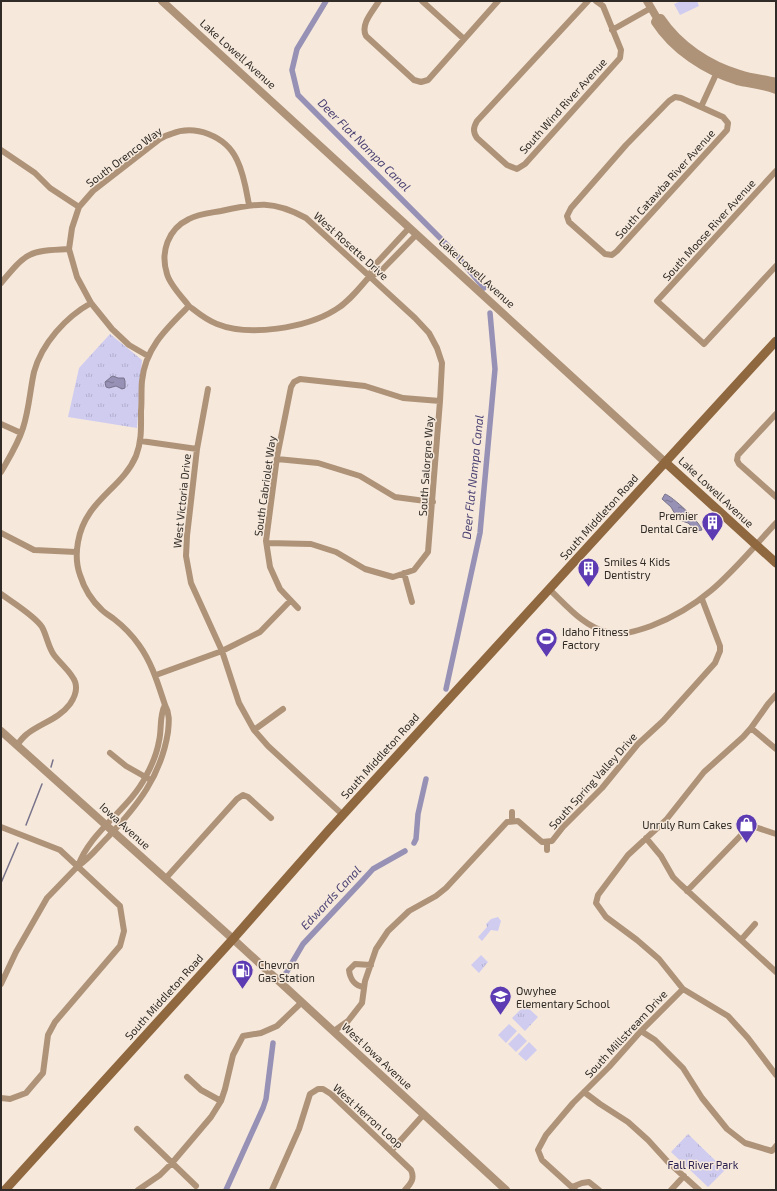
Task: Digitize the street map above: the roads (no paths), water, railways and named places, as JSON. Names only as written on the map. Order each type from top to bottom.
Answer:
[{"type":"main road","name":"South Middleton Road","points":[[5,1190],[343,815],[776,340]]},
{"type":"main road","name":"Lake Lowell Avenue","points":[[665,462],[776,563]]},
{"type":"street","name":"Lake Lowell Avenue","points":[[162,1],[665,462]]},
{"type":"street","points":[[379,1],[364,25],[366,36],[414,80],[421,82],[428,80],[498,1]]},
{"type":"street","points":[[422,1],[464,39]]},
{"type":"street","name":"South Wind River Avenue","points":[[588,1],[477,121],[474,130],[477,138],[507,165],[517,169],[524,164],[620,58],[621,54],[612,30]]},
{"type":"street","points":[[596,1],[603,6],[612,30],[651,8]]},
{"type":"street","points":[[647,1],[657,18],[661,18],[682,42],[718,70],[735,80],[765,86],[776,90]]},
{"type":"street","points":[[718,70],[776,82]]},
{"type":"street","points":[[701,107],[718,70]]},
{"type":"street","name":"South Catawba River Avenue","points":[[675,97],[681,98],[701,107],[722,117],[728,123],[727,130],[617,251],[612,255],[605,254],[569,222],[567,216],[571,208],[619,152],[669,101],[675,97]]},
{"type":"street","name":"South Orenco Way","points":[[148,356],[129,345],[112,330],[92,303],[77,277],[69,249],[72,228],[79,207],[93,191],[160,139],[172,133],[186,130],[199,131],[215,137],[227,146],[236,158],[244,176],[249,205]]},
{"type":"street","points":[[1,150],[35,173],[56,191],[79,207]]},
{"type":"street","name":"South Moose River Avenue","points":[[776,171],[657,301],[704,344],[776,266]]},
{"type":"street","name":"West Rosette Drive","points":[[370,276],[347,302],[319,319],[282,328],[235,328],[217,325],[189,306],[167,275],[164,260],[168,240],[181,224],[189,219],[200,215],[249,205],[266,204],[291,210],[306,218],[370,276],[415,318],[429,333],[437,348]]},
{"type":"street","points":[[370,276],[373,267],[409,228]]},
{"type":"street","points":[[370,276],[379,273],[416,235]]},
{"type":"street","points":[[1,283],[26,256],[44,250],[69,249]]},
{"type":"street","points":[[1,472],[21,433],[30,402],[34,372],[40,355],[50,339],[70,317],[92,303]]},
{"type":"street","points":[[1,984],[16,952],[46,898],[78,866],[89,859],[144,794],[161,762],[166,745],[169,712],[165,705],[156,675],[139,644],[114,618],[102,610],[91,598],[84,587],[79,573],[76,552],[79,535],[89,513],[127,471],[136,456],[141,441],[142,379],[148,356],[160,336],[189,306]]},
{"type":"street","name":"South Salorgne Way","points":[[404,573],[414,570],[428,552],[433,502],[442,364],[437,348]]},
{"type":"street","name":"South Cabriolet Way","points":[[298,608],[280,590],[270,567],[267,543],[277,459],[291,387],[294,382],[300,379],[365,386],[403,398],[440,401]]},
{"type":"street","name":"West Victoria Drive","points":[[208,389],[198,449],[187,536],[186,556],[191,583],[222,651],[239,703],[254,730],[268,746],[343,815]]},
{"type":"street","points":[[776,414],[738,455],[737,460],[739,464],[776,497]]},
{"type":"street","points":[[1,424],[21,433]]},
{"type":"street","points":[[141,441],[198,449]]},
{"type":"street","points":[[277,459],[318,464],[360,476],[395,497],[433,502]]},
{"type":"street","points":[[549,589],[578,616],[593,627],[607,633],[624,634],[643,629],[684,611],[702,599],[721,582],[776,523]]},
{"type":"street","points":[[1,533],[34,550],[76,552]]},
{"type":"street","points":[[267,543],[311,544],[336,552],[365,569],[393,577],[404,573],[412,602]]},
{"type":"street","points":[[1,594],[36,620],[42,627],[50,648],[75,680],[77,688],[75,696],[61,714],[28,733],[17,745]]},
{"type":"street","name":"South Spring Valley Drive","points":[[512,821],[518,821],[542,842],[552,842],[563,827],[602,788],[638,744],[663,720],[715,663],[720,651],[720,646],[702,599]]},
{"type":"street","points":[[156,675],[222,651],[260,632],[290,601]]},
{"type":"street","points":[[776,695],[751,728],[737,743],[704,772],[666,820],[628,855],[598,895],[596,904],[606,917],[638,940],[659,959],[683,989],[728,1016],[748,1038],[776,1075]]},
{"type":"street","points":[[78,866],[82,854],[125,806],[146,777],[154,760],[159,743],[161,712],[165,705]]},
{"type":"street","points":[[254,730],[283,709]]},
{"type":"street","points":[[751,728],[776,749]]},
{"type":"street","name":"Iowa Avenue","points":[[1,731],[233,938]]},
{"type":"street","points":[[159,743],[166,745]]},
{"type":"street","points":[[110,753],[126,766],[152,781]]},
{"type":"street","points":[[166,878],[237,799],[243,795],[248,797],[271,818]]},
{"type":"street","points":[[334,1031],[348,1021],[362,1003],[364,987],[376,949],[388,931],[409,911],[436,896],[446,888],[507,822],[512,821],[512,812]]},
{"type":"street","points":[[1,827],[60,850],[120,906],[124,931],[120,946],[55,1022],[48,1035],[43,1072],[39,1078],[26,1093],[10,1099],[1,1098]]},
{"type":"street","points":[[687,891],[747,829],[755,827],[776,834]]},
{"type":"street","points":[[646,838],[661,856],[673,877],[776,972]]},
{"type":"street","points":[[547,842],[547,850]]},
{"type":"street","points":[[740,940],[755,924]]},
{"type":"street","name":"West Iowa Avenue","points":[[233,938],[506,1190]]},
{"type":"street","points":[[364,987],[359,986],[350,978],[349,970],[355,964],[371,965]]},
{"type":"street","name":"South Millstream Drive","points":[[574,1189],[542,1160],[538,1150],[546,1135],[572,1103],[609,1067],[641,1030],[683,989]]},
{"type":"street","points":[[138,1190],[160,1175],[172,1163],[211,1117],[221,1101],[233,1055],[243,1036],[261,1033],[277,1026],[302,1002]]},
{"type":"street","points":[[641,1030],[655,1040],[682,1068],[702,1098],[727,1129],[745,1142],[772,1150],[776,1146]]},
{"type":"street","points":[[187,1077],[201,1090],[221,1101]]},
{"type":"street","name":"West Herron Loop","points":[[272,1190],[299,1129],[310,1094],[318,1089],[323,1089],[331,1094],[411,1170],[413,1175],[412,1182],[405,1190]]},
{"type":"street","points":[[584,1092],[628,1122],[648,1140],[668,1162],[699,1190]]},
{"type":"street","points":[[391,1151],[424,1114]]},
{"type":"street","points":[[137,1129],[196,1186]]},
{"type":"street","points":[[671,1190],[684,1176]]},
{"type":"street","points":[[574,1189],[585,1182],[592,1184],[599,1190]]},
{"type":"water","points":[[113,376],[124,378],[125,388],[122,389],[116,386],[109,388],[106,387],[105,382]]},
{"type":"water","points":[[665,494],[674,499],[686,510],[702,530],[697,531],[688,523],[682,521],[676,516],[671,507],[662,499]]},
{"type":"waterway","name":"Deer Flat Nampa Canal","points":[[326,1],[297,49],[292,70],[298,95],[453,251],[484,288]]},
{"type":"waterway","name":"Deer Flat Nampa Canal","points":[[446,689],[480,533],[495,369],[490,313]]},
{"type":"waterway","points":[[51,767],[53,760]]},
{"type":"waterway","name":"Edwards Canal","points":[[414,843],[416,839],[418,814],[426,779]]},
{"type":"waterway","points":[[26,825],[42,784]]},
{"type":"waterway","points":[[1,883],[18,843]]},
{"type":"waterway","name":"Edwards Canal","points":[[286,973],[303,944],[373,869],[405,851]]},
{"type":"waterway","name":"Edwards Canal","points":[[226,1190],[266,1099],[273,1043]]},
{"type":"place","name":"Premier Dental Care","points":[[713,542]]},
{"type":"place","name":"Smiles 4 Kids Dentistry","points":[[588,588]]},
{"type":"place","name":"Idaho Fitness Factory","points":[[546,658]]},
{"type":"place","name":"Unruly Rum Cakes","points":[[747,844]]},
{"type":"place","name":"Chevron Gas Station","points":[[242,990]]},
{"type":"place","name":"Owyhee Elementary School","points":[[500,1016]]},
{"type":"park label","name":"Fall River Park","points":[[703,1165]]}]
